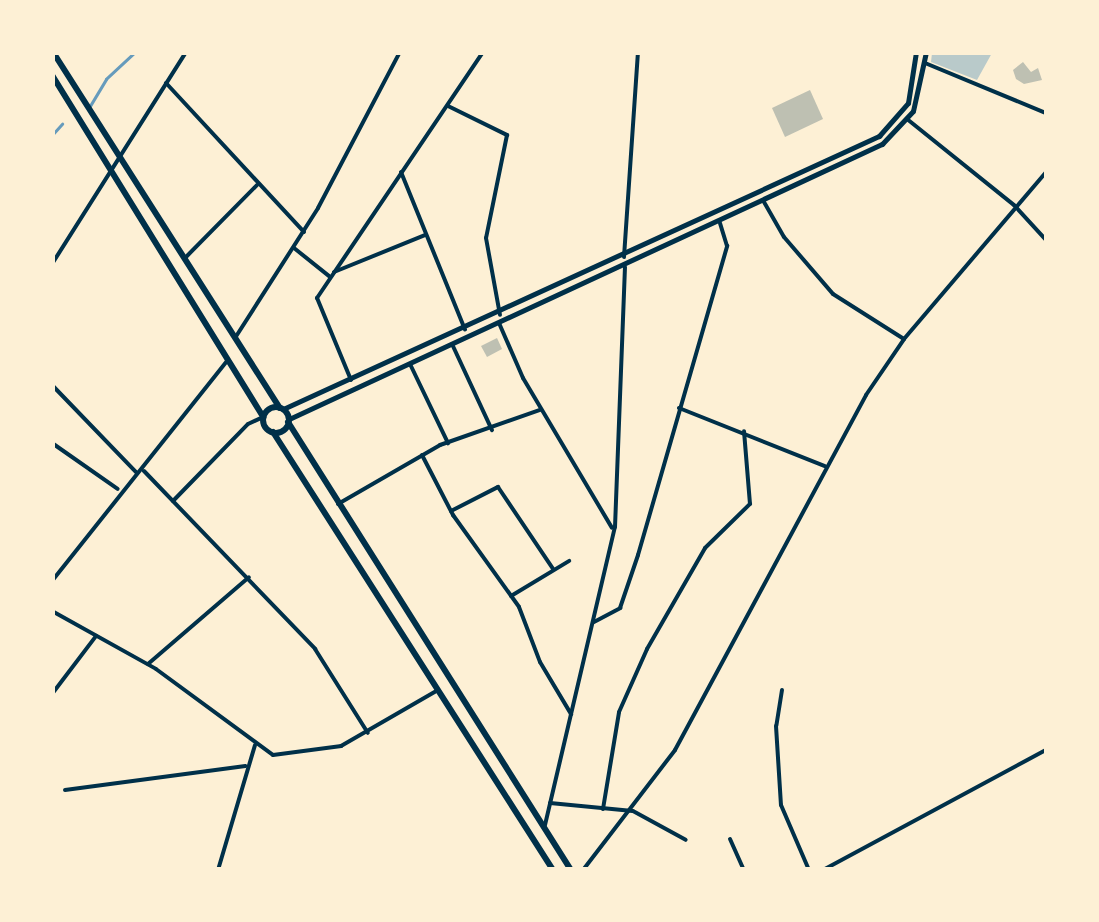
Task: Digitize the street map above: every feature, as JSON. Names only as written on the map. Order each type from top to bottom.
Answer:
[{"type":"highway","points":[[53,52],[572,870]]},
{"type":"highway","points":[[52,75],[116,172],[263,417],[553,870]]},
{"type":"highway","points":[[263,417],[282,408]]},
{"type":"highway","points":[[273,432],[289,421]]},
{"type":"main road","points":[[289,421],[888,130],[908,103],[916,52]]},
{"type":"main road","points":[[282,408],[625,267],[882,144],[907,119],[926,52]]},
{"type":"street","points":[[52,264],[116,172],[124,159],[126,144],[186,52]]},
{"type":"street","points":[[234,338],[304,232],[400,52]]},
{"type":"street","points":[[351,380],[319,312],[317,298],[483,52]]},
{"type":"street","points":[[624,257],[638,52]]},
{"type":"street","points":[[925,64],[1046,114]]},
{"type":"street","points":[[166,83],[304,232]]},
{"type":"street","points":[[446,105],[507,136],[486,238],[499,319],[540,410],[614,530]]},
{"type":"street","points":[[907,119],[1014,205],[1046,240]]},
{"type":"street","points":[[401,172],[466,330]]},
{"type":"street","points":[[584,870],[633,811],[675,750],[825,466],[904,339],[1014,205],[1046,172]]},
{"type":"street","points":[[183,260],[258,184]]},
{"type":"street","points":[[764,202],[784,237],[833,294],[904,339]]},
{"type":"street","points":[[592,622],[620,608],[728,246],[720,222]]},
{"type":"street","points":[[332,275],[426,235]]},
{"type":"street","points":[[294,248],[332,275]]},
{"type":"street","points":[[545,826],[614,530],[625,267]]},
{"type":"street","points":[[452,344],[492,430]]},
{"type":"street","points":[[52,581],[120,490],[141,472],[230,358]]},
{"type":"street","points":[[410,364],[448,443]]},
{"type":"street","points":[[52,385],[174,501],[315,649],[368,733]]},
{"type":"street","points":[[679,408],[825,466]]},
{"type":"street","points":[[338,504],[422,455],[540,410]]},
{"type":"street","points":[[174,501],[248,424],[263,417]]},
{"type":"street","points":[[603,809],[618,712],[654,632],[706,548],[750,504],[744,431]]},
{"type":"street","points":[[52,443],[120,490]]},
{"type":"street","points":[[422,455],[451,511],[511,596],[572,714]]},
{"type":"street","points":[[451,511],[498,487],[553,569]]},
{"type":"street","points":[[511,596],[569,561]]},
{"type":"street","points":[[52,562],[62,569]]},
{"type":"street","points":[[148,664],[249,577]]},
{"type":"street","points":[[52,611],[148,664],[255,746],[273,755],[341,746],[438,690]]},
{"type":"street","points":[[52,694],[96,636]]},
{"type":"street","points":[[782,690],[776,714],[781,805],[809,870]]},
{"type":"street","points":[[218,870],[245,766],[255,746]]},
{"type":"street","points":[[822,870],[1046,750]]},
{"type":"street","points":[[65,790],[245,766]]},
{"type":"street","points":[[550,802],[633,811],[686,840]]},
{"type":"street","points":[[730,839],[744,870]]},
{"type":"street","points":[[544,870],[547,860]]},
{"type":"shaded area","points":[[932,52],[992,53],[977,80],[931,62]]},
{"type":"building","points":[[1023,62],[1031,72],[1038,68],[1042,80],[1024,84],[1016,79],[1013,70]]},
{"type":"building","points":[[810,90],[823,119],[785,137],[772,108]]},
{"type":"building","points":[[497,338],[502,349],[487,357],[481,346]]},
{"type":"waterway","points":[[90,106],[106,79],[135,52]]},
{"type":"waterway","points":[[52,135],[62,124]]}]
